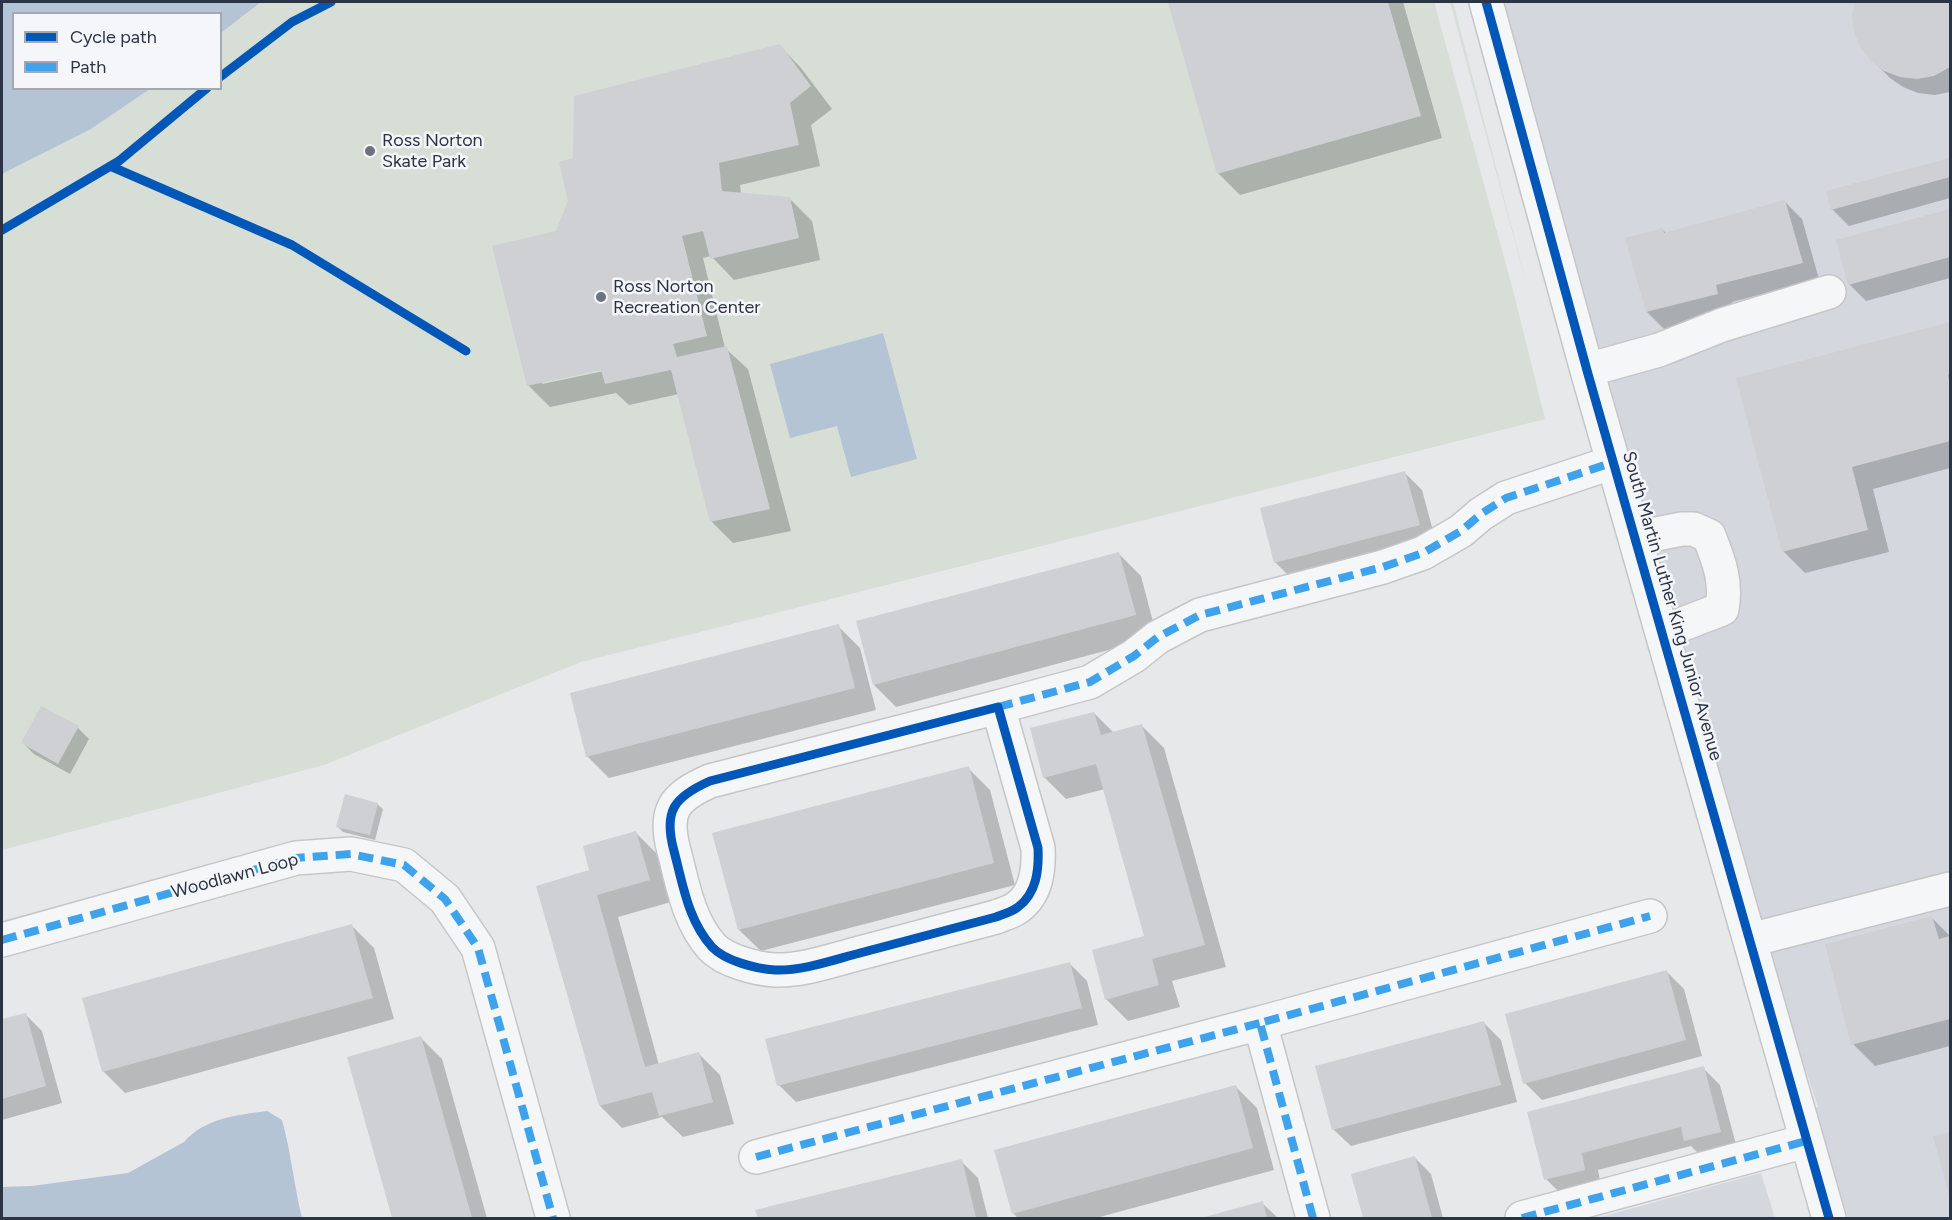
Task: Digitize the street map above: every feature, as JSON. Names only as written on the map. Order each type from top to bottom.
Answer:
[{"type":"street","name":"South Martin Luther King Junior Avenue","points":[[1486,2],[1587,370],[1829,1218]]},
{"type":"street","points":[[1587,370],[1659,350],[1722,326],[1829,292]]},
{"type":"street","points":[[998,707],[1038,848],[1039,871],[1032,892],[1018,907],[996,917],[809,966],[776,970],[745,965],[713,949],[692,918],[672,844],[670,824],[674,804],[691,790],[710,781],[1090,682],[1134,656],[1158,637],[1200,615],[1383,567],[1423,553],[1461,531],[1481,514],[1506,498],[1614,462]]},
{"type":"street","points":[[1635,538],[1682,529],[1694,529],[1709,536],[1721,565],[1725,593],[1722,609],[1662,632]]},
{"type":"street","name":"Woodlawn Loop","points":[[2,940],[296,858],[351,854],[404,865],[445,899],[478,948],[553,1218]]},
{"type":"street","points":[[1750,940],[1950,889]]},
{"type":"street","points":[[756,1157],[1260,1023],[1650,916]]},
{"type":"street","points":[[1260,1023],[1313,1218]]},
{"type":"street","points":[[1522,1218],[1806,1141]]},
{"type":"shaded area","points":[[261,2],[1434,2],[1514,294],[1545,419],[581,662],[324,765],[2,850],[2,174],[91,129],[149,90],[222,90],[222,32]]},
{"type":"shaded area","points":[[1450,2],[1453,2],[1528,290]]},
{"type":"shaded area","points":[[1504,2],[1950,2],[1950,1218],[1848,1218],[1604,365]]},
{"type":"shaded area","points":[[1761,1173],[1775,1218],[1597,1218]]},
{"type":"water","points":[[2,2],[261,2],[222,32],[222,12],[12,12],[12,90],[149,90],[91,129],[2,174]]},
{"type":"water","points":[[883,333],[917,459],[851,477],[837,426],[790,438],[770,364]]},
{"type":"water","points":[[267,1111],[282,1120],[302,1218],[2,1218],[2,1187],[32,1186],[128,1173],[184,1142],[192,1134],[212,1123],[233,1116]]},
{"type":"building","points":[[1168,2],[1388,2],[1421,116],[1217,174]]},
{"type":"building","points":[[1855,2],[1950,2],[1950,67],[1934,76],[1917,79],[1900,77],[1884,71],[1871,61],[1861,48],[1854,32],[1852,15]]},
{"type":"building","name":"Ross Norton Recreation Center","points":[[780,44],[811,86],[790,103],[799,145],[719,163],[722,191],[790,197],[799,238],[710,259],[703,231],[682,236],[707,336],[673,344],[677,357],[727,346],[770,509],[710,522],[671,370],[605,384],[601,370],[527,386],[492,246],[556,231],[568,201],[559,162],[573,158],[574,96]]},
{"type":"building","points":[[1950,158],[1950,177],[1831,210],[1826,191]]},
{"type":"building","points":[[1785,200],[1803,263],[1716,285],[1718,294],[1646,312],[1625,238],[1663,228],[1664,233]]},
{"type":"building","points":[[1950,209],[1950,257],[1848,285],[1836,240]]},
{"type":"building","points":[[1950,322],[1950,374],[1948,375],[1950,441],[1852,467],[1868,530],[1782,552],[1736,378]]},
{"type":"building","points":[[1405,471],[1420,525],[1274,563],[1260,508]]},
{"type":"building","points":[[1119,552],[1136,615],[873,685],[856,621]]},
{"type":"building","points":[[839,624],[855,688],[586,757],[570,693]]},
{"type":"building","points":[[41,706],[79,726],[58,764],[21,743]]},
{"type":"building","points":[[1094,712],[1101,735],[1142,724],[1205,945],[1152,959],[1159,985],[1105,1000],[1092,950],[1144,936],[1096,764],[1043,778],[1030,728]]},
{"type":"building","points":[[969,766],[994,863],[738,930],[712,833]]},
{"type":"building","points":[[345,794],[378,803],[370,835],[336,827]]},
{"type":"building","points":[[636,831],[650,880],[597,895],[645,1067],[699,1052],[713,1102],[659,1116],[652,1092],[599,1106],[536,886],[589,870],[583,846]]},
{"type":"building","points":[[1932,916],[1939,939],[1950,936],[1950,1019],[1851,1045],[1825,944]]},
{"type":"building","points":[[352,924],[373,998],[102,1072],[82,998]]},
{"type":"building","points":[[1070,962],[1082,1008],[777,1086],[765,1039]]},
{"type":"building","points":[[1667,970],[1686,1040],[1523,1084],[1505,1014]]},
{"type":"building","points":[[26,1013],[46,1086],[2,1099],[2,1019]]},
{"type":"building","points":[[1484,1021],[1501,1085],[1332,1130],[1315,1066]]},
{"type":"building","points":[[421,1036],[472,1218],[392,1218],[347,1057]]},
{"type":"building","points":[[1704,1066],[1721,1132],[1684,1141],[1681,1127],[1582,1153],[1585,1170],[1544,1180],[1527,1112]]},
{"type":"building","points":[[1236,1085],[1253,1148],[1012,1214],[994,1150]]},
{"type":"building","points":[[1950,1132],[1950,1199],[1933,1136]]},
{"type":"building","points":[[1415,1156],[1432,1218],[1363,1218],[1351,1174]]},
{"type":"building","points":[[962,1159],[976,1218],[758,1218],[755,1210]]},
{"type":"building","points":[[1263,1201],[1267,1218],[1201,1218]]},
{"type":"marked path","points":[[998,707],[1090,682],[1134,656],[1158,637],[1200,615],[1383,567],[1423,553],[1461,531],[1481,514],[1506,498],[1614,462]]},
{"type":"marked path","points":[[2,940],[296,858],[351,854],[404,865],[445,899],[478,948],[553,1218]]},
{"type":"marked path","points":[[1313,1218],[1260,1023],[1650,916]]},
{"type":"marked path","points":[[756,1157],[1260,1023]]},
{"type":"marked path","points":[[1522,1218],[1806,1141]]},
{"type":"cycle path","points":[[222,75],[292,22],[331,2]]},
{"type":"cycle path","points":[[1486,2],[1588,374],[1829,1218]]},
{"type":"cycle path","points":[[2,230],[119,161],[205,90]]},
{"type":"cycle path","points":[[110,166],[292,245],[466,351]]},
{"type":"cycle path","points":[[998,707],[1038,848],[1036,880],[1029,895],[1018,907],[996,917],[796,969],[775,970],[751,966],[733,960],[712,947],[692,914],[671,837],[670,825],[674,807],[688,793],[710,781],[998,707]]},
{"type":"place","name":"Ross Norton Skate Park","points":[[370,151]]},
{"type":"place","name":"Ross Norton Recreation Center","points":[[601,297]]}]
